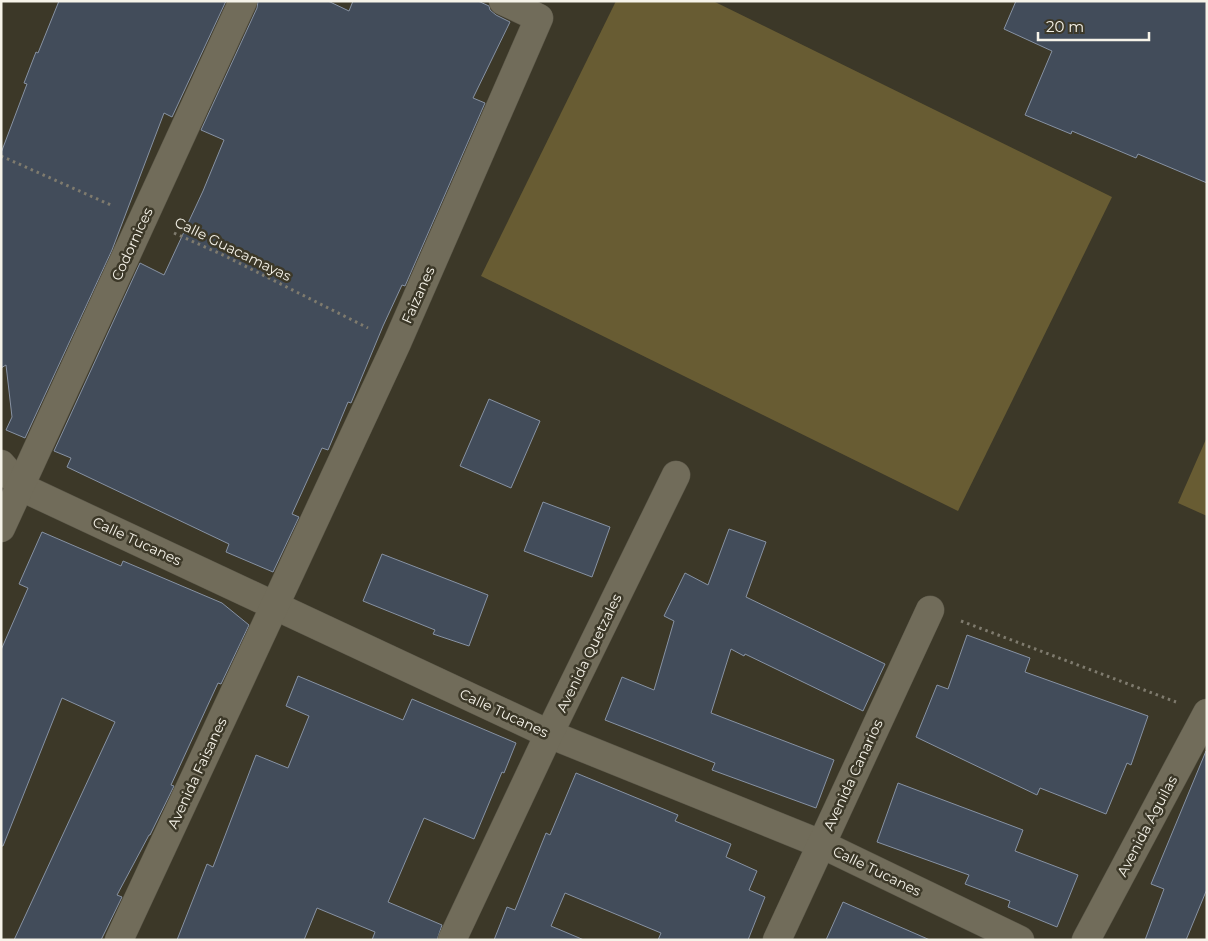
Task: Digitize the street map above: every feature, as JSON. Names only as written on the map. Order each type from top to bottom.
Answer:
[{"type":"street","name":"Codornices","points":[[1,528],[142,219],[170,164],[243,1]]},
{"type":"street","name":"Faizanes","points":[[275,606],[397,343],[539,18],[503,1]]},
{"type":"street","name":"Calle Tucanes","points":[[1,464],[21,487],[549,734],[821,844],[1020,940]]},
{"type":"street","name":"Avenida Quetzales","points":[[452,940],[549,734],[676,475]]},
{"type":"street","name":"Avenida Faisanes","points":[[119,940],[275,606]]},
{"type":"street","name":"Avenida Canarios","points":[[777,940],[930,610]]},
{"type":"street","name":"Avenida Águilas","points":[[1086,940],[1207,713]]},
{"type":"path","name":"Calle Guacamayas","points":[[1,156],[225,256],[397,343]]},
{"type":"path","points":[[930,610],[1207,713]]},
{"type":"shaded area","points":[[616,1],[713,1],[1112,197],[958,511],[481,276]]},
{"type":"shaded area","points":[[1207,437],[1207,516],[1178,503]]},
{"type":"building","points":[[59,1],[226,1],[172,117],[164,113],[112,250],[25,438],[6,430],[12,417],[6,365],[1,368],[1,153],[27,84],[24,83]]},
{"type":"building","points":[[258,1],[328,1],[349,11],[353,1],[478,1],[489,6],[490,10],[496,15],[510,22],[473,98],[485,103],[405,286],[402,285],[383,326],[351,403],[348,402],[328,450],[322,448],[292,514],[299,517],[273,572],[226,552],[229,544],[67,467],[71,458],[54,451],[140,263],[164,275],[203,191],[224,140],[201,130],[257,8]]},
{"type":"building","points":[[1016,1],[1207,1],[1207,183],[1138,154],[1136,158],[1072,131],[1071,134],[1025,115],[1052,51],[1004,29]]},
{"type":"building","points":[[489,399],[540,421],[511,488],[460,466]]},
{"type":"building","points":[[543,502],[610,527],[592,577],[524,551]]},
{"type":"building","points":[[729,529],[766,542],[746,597],[885,664],[863,711],[731,649],[711,713],[834,760],[816,808],[712,770],[715,763],[605,720],[622,677],[654,690],[674,621],[664,616],[685,573],[708,585]]},
{"type":"building","points":[[42,532],[121,566],[123,561],[222,603],[249,625],[221,684],[218,683],[171,785],[174,786],[117,895],[122,897],[101,940],[14,940],[115,722],[62,698],[3,846],[1,846],[1,650],[28,588],[19,584]]},
{"type":"building","points":[[382,554],[488,595],[469,646],[433,634],[435,630],[363,601]]},
{"type":"building","points":[[967,635],[1030,658],[1025,672],[1148,716],[1131,765],[1127,763],[1106,814],[1040,788],[1037,795],[916,737],[937,685],[948,689]]},
{"type":"building","points":[[298,676],[403,720],[412,699],[516,743],[474,839],[424,818],[388,902],[442,925],[437,940],[372,940],[375,932],[317,908],[304,940],[177,940],[207,864],[213,867],[256,755],[288,768],[309,716],[286,706]]},
{"type":"building","points":[[1206,751],[1207,889],[1186,940],[1145,940],[1164,889],[1151,884]]},
{"type":"building","points":[[576,773],[678,815],[675,821],[731,844],[726,857],[757,871],[749,890],[765,897],[748,940],[658,940],[661,933],[565,893],[551,926],[584,940],[494,940],[507,907],[515,910],[546,833],[550,835]]},
{"type":"building","points":[[898,783],[1023,830],[1015,851],[1078,875],[1057,927],[1008,907],[1010,901],[965,884],[969,875],[877,842]]},
{"type":"building","points":[[843,902],[930,940],[826,940]]}]
